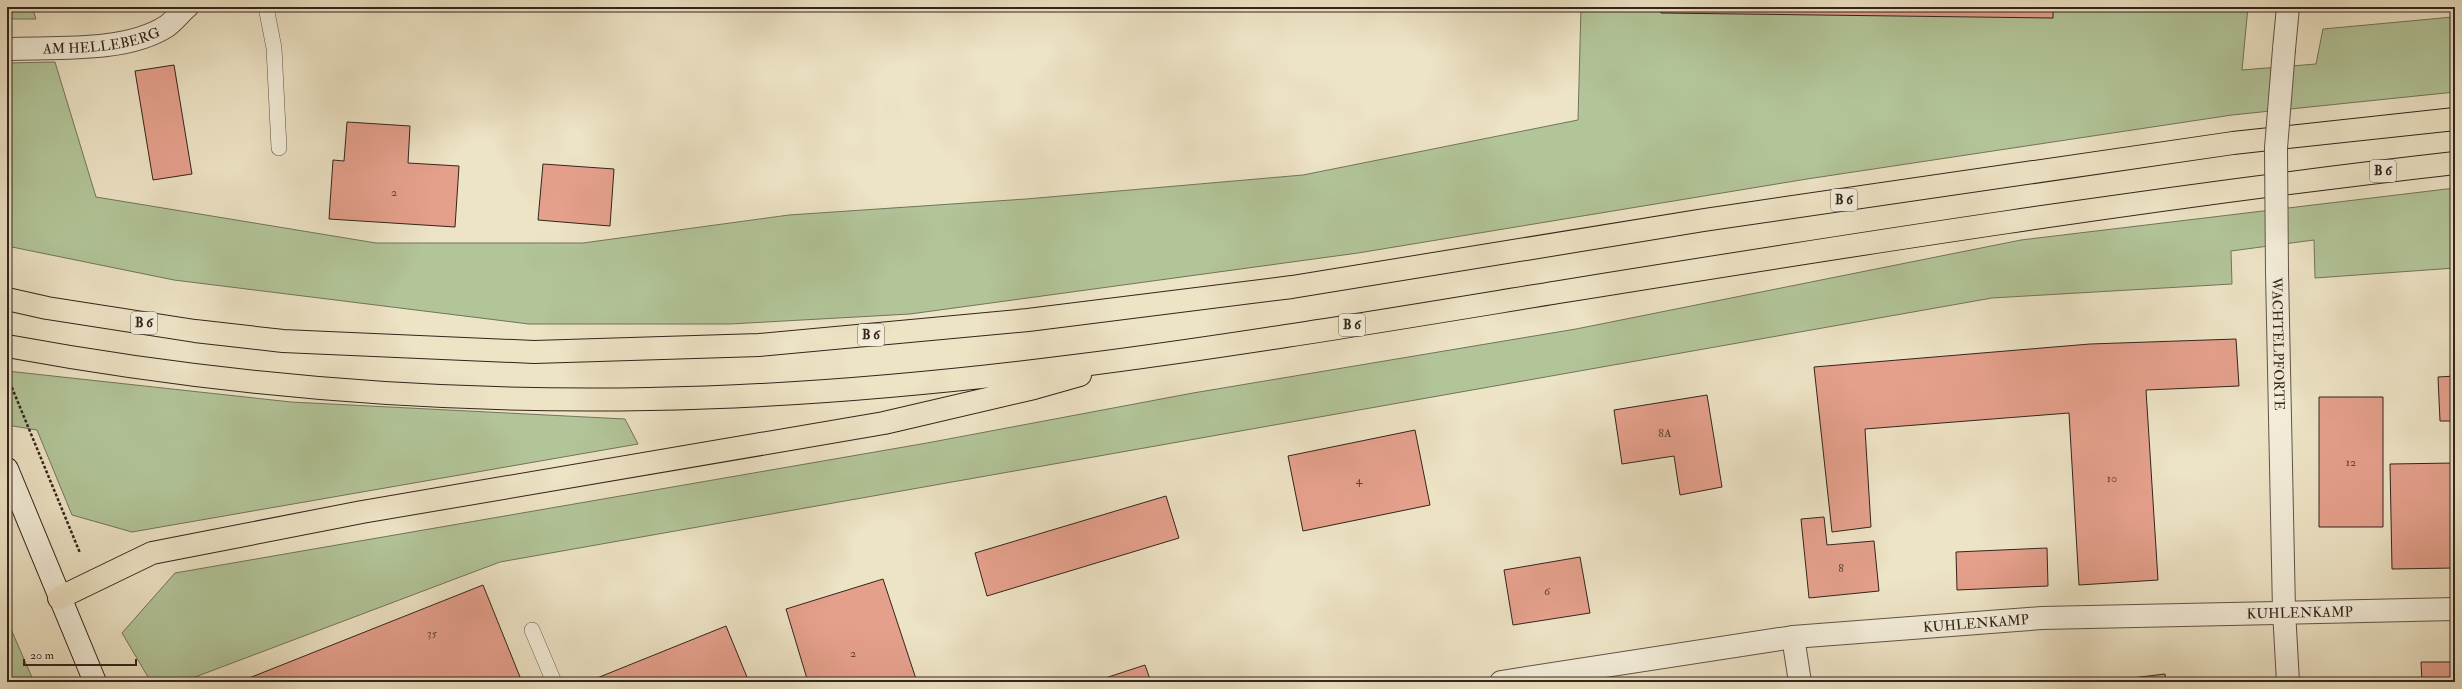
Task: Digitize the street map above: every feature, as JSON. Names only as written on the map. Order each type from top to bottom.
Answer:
[{"type":"highway","name":"B 6","points":[[7,299],[47,308],[195,331],[283,341],[534,352],[760,345],[1028,320],[1292,287],[1704,220],[2233,143],[2455,119]]},
{"type":"highway","name":"B 6","points":[[7,346],[102,364],[199,377],[319,388],[438,396],[645,399],[766,395],[968,378],[1148,356],[2125,204],[2455,163]]},
{"type":"highway","points":[[59,598],[152,553],[370,511],[884,423],[1034,388],[1148,356]]},
{"type":"street","name":"AM HELLEBERG","points":[[7,49],[86,46],[132,41],[167,26],[187,7]]},
{"type":"street","name":"WACHTELPFORTE","points":[[2288,7],[2276,148],[2284,611],[2288,682]]},
{"type":"street","points":[[7,469],[95,682]]},
{"type":"street","name":"KUHLENKAMP","points":[[1502,682],[1793,638],[2042,618],[2284,611],[2455,609]]},
{"type":"street","points":[[1793,638],[1800,682]]},
{"type":"lane","points":[[266,7],[274,48],[280,148]]},
{"type":"lane","points":[[532,630],[554,682]]},
{"type":"path","points":[[7,375],[35,441],[64,519],[92,581]]},
{"type":"green space","points":[[7,7],[32,7],[36,19],[7,19]]},
{"type":"green space","points":[[1581,7],[2248,7],[2242,70],[2316,64],[2323,29],[2453,17],[2453,7],[2455,7],[2455,92],[2232,115],[1807,179],[1358,253],[910,314],[730,324],[529,324],[174,280],[7,246],[7,63],[55,62],[96,197],[376,243],[583,243],[789,215],[1026,199],[1303,175],[1578,120]]},
{"type":"green space","points":[[2455,188],[2455,268],[2315,278],[2314,240],[2231,251],[2232,284],[1992,298],[500,562],[182,682],[151,682],[122,633],[175,573],[927,443],[1193,393],[1576,329],[2021,240]]},
{"type":"green space","points":[[7,371],[291,402],[625,419],[638,444],[132,532],[72,515],[37,430],[7,425]]},
{"type":"green space","points":[[7,620],[34,682],[7,682]]},
{"type":"building","points":[[1661,7],[2053,7],[2053,18],[1661,13]]},
{"type":"building","points":[[174,65],[192,174],[153,180],[135,71]]},
{"type":"building","points":[[347,122],[410,126],[408,163],[459,166],[455,227],[329,219],[333,160],[344,161]]},
{"type":"building","points":[[543,164],[614,169],[610,226],[538,220]]},
{"type":"building","points":[[2236,339],[2239,386],[2146,390],[2158,580],[2079,585],[2069,413],[1865,429],[1871,527],[1832,532],[1814,367],[2090,344]]},
{"type":"building","points":[[2455,376],[2455,421],[2440,421],[2438,377]]},
{"type":"building","points":[[1707,395],[1722,487],[1680,495],[1674,456],[1622,464],[1614,410]]},
{"type":"building","points":[[2319,397],[2383,397],[2383,527],[2319,527]]},
{"type":"building","points":[[1415,430],[1430,505],[1303,531],[1288,456]]},
{"type":"building","points":[[2455,463],[2455,568],[2392,569],[2390,464]]},
{"type":"building","points":[[1166,496],[1179,538],[987,596],[975,553]]},
{"type":"building","points":[[1824,517],[1827,545],[1874,541],[1879,591],[1809,598],[1801,519]]},
{"type":"building","points":[[2047,548],[2048,586],[1957,590],[1956,552]]},
{"type":"building","points":[[1580,557],[1590,613],[1513,625],[1504,570]]},
{"type":"building","points":[[883,579],[917,682],[808,682],[786,609]]},
{"type":"building","points":[[483,585],[522,682],[239,682]]},
{"type":"building","points":[[726,626],[749,682],[593,682],[592,680]]},
{"type":"building","points":[[2421,662],[2455,662],[2455,682],[2422,682]]},
{"type":"building","points":[[1145,665],[1151,682],[1093,682]]},
{"type":"building","points":[[2165,674],[2166,682],[2099,682]]}]
